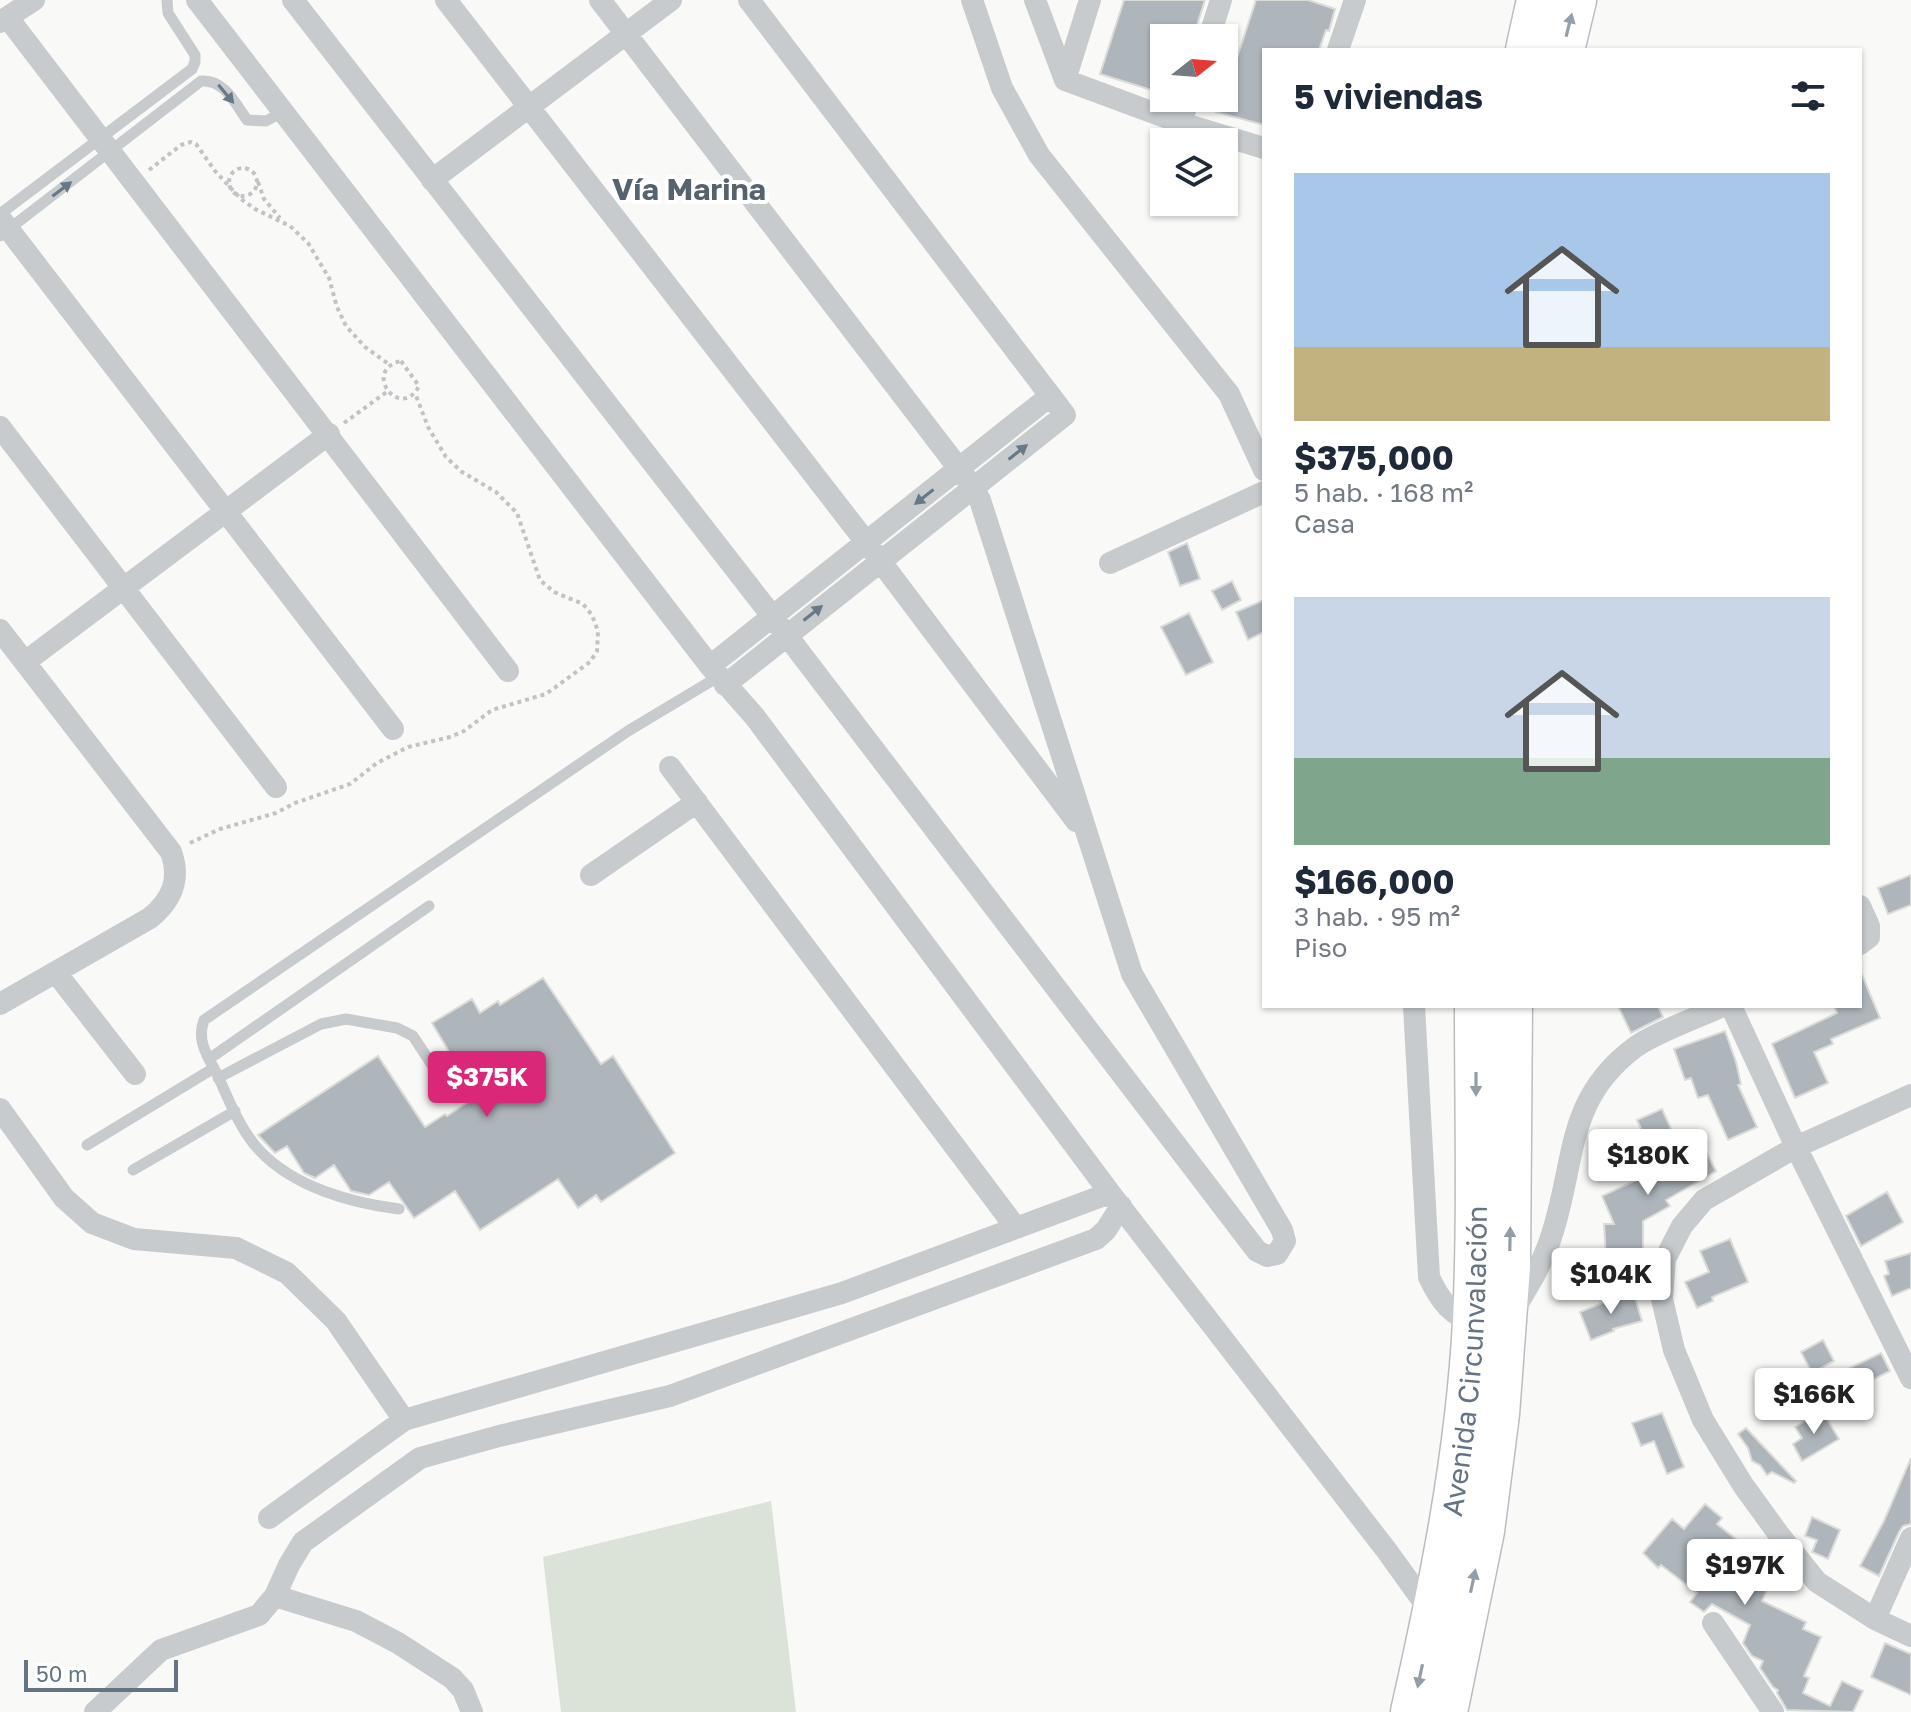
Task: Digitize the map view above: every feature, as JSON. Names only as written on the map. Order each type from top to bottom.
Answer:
[{"type":"highway","points":[[1527,48],[1538,0]]},
{"type":"highway","points":[[1563,48],[1575,0]]},
{"type":"highway","name":"Avenida Circunvalación","points":[[1446,1712],[1483,1531],[1498,1414],[1490,1323],[1476,1008]]},
{"type":"highway","name":"Avenida Circunvalación","points":[[1412,1712],[1434,1616],[1463,1443],[1490,1323],[1511,1180],[1511,1008]]},
{"type":"street","points":[[34,0],[4,20],[106,144],[508,671]]},
{"type":"street","points":[[197,0],[718,676],[755,717],[1116,1199],[1434,1616],[1458,1653]]},
{"type":"street","points":[[293,0],[772,616],[1257,1251],[1267,1256],[1277,1254],[1285,1241],[1282,1230],[1132,974],[980,500],[967,478],[600,0]]},
{"type":"street","points":[[446,0],[866,542],[1085,835]]},
{"type":"street","points":[[432,180],[671,0]]},
{"type":"street","points":[[718,676],[786,635],[880,562],[1050,396],[749,0]]},
{"type":"street","points":[[972,0],[1002,88],[1039,155],[1229,394],[1262,466]]},
{"type":"street","points":[[1035,0],[1065,80],[1181,123],[1262,147]]},
{"type":"street","points":[[1065,80],[1090,0]]},
{"type":"street","points":[[1213,24],[1221,0]]},
{"type":"street","points":[[1339,48],[1355,0]]},
{"type":"street","points":[[1181,123],[1185,112]]},
{"type":"street","points":[[2,224],[393,729]]},
{"type":"street","points":[[0,427],[276,787]]},
{"type":"street","points":[[25,662],[329,434]]},
{"type":"street","points":[[718,676],[772,616],[866,542],[967,478]]},
{"type":"street","points":[[1110,563],[1262,493]]},
{"type":"street","points":[[0,630],[171,852],[175,863],[174,887],[170,898],[150,918],[0,1004]]},
{"type":"street","points":[[670,767],[1016,1228]]},
{"type":"street","points":[[591,875],[697,802]]},
{"type":"street","points":[[1862,910],[1869,926],[1869,937],[1862,942]]},
{"type":"street","points":[[57,974],[135,1074]]},
{"type":"street","points":[[1414,1008],[1429,1277],[1438,1295],[1453,1312],[1490,1323],[1532,1280],[1552,1235],[1581,1114],[1604,1074],[1636,1046],[1719,1008]]},
{"type":"street","points":[[1732,1008],[1796,1147],[1911,1378]]},
{"type":"street","points":[[1911,1095],[1796,1147],[1704,1200],[1682,1226],[1665,1259],[1662,1299],[1674,1350],[1703,1420],[1743,1485],[1817,1582],[1875,1619],[1911,1636]]},
{"type":"street","points":[[0,1109],[64,1198],[92,1223],[134,1239],[236,1248],[287,1273],[336,1321],[404,1420]]},
{"type":"street","points":[[269,1518],[404,1420],[842,1293],[1016,1228],[1116,1199]]},
{"type":"street","points":[[95,1712],[161,1650],[259,1615],[275,1596],[303,1542],[420,1458],[670,1396],[1096,1239],[1106,1230],[1116,1199]]},
{"type":"street","points":[[1875,1619],[1911,1538]]},
{"type":"street","points":[[275,1596],[356,1621],[398,1643],[452,1678],[463,1690],[472,1712]]},
{"type":"street","points":[[1713,1623],[1773,1712]]},
{"type":"lane","points":[[2,224],[106,144],[192,69],[195,55],[168,13],[167,0]]},
{"type":"lane","points":[[2,224],[106,144],[201,81],[211,80],[220,84],[247,120],[266,121],[283,112]]},
{"type":"lane","points":[[399,1209],[361,1204],[310,1184],[274,1163],[258,1149],[214,1068],[200,1031],[204,1020],[628,731],[718,676]]},
{"type":"lane","points":[[87,1145],[214,1068],[429,906]]},
{"type":"lane","points":[[214,1068],[321,1024],[346,1019],[397,1028],[413,1036],[434,1068]]},
{"type":"lane","points":[[133,1170],[235,1111]]},
{"type":"path","points":[[134,181],[181,145],[191,142],[199,147],[234,192],[255,209],[282,221]]},
{"type":"path","points":[[257,180],[256,188],[242,196],[234,192],[230,179],[239,169],[252,172],[257,180],[264,199],[282,221],[308,243],[322,264],[346,326],[365,347],[390,365]]},
{"type":"path","points":[[401,361],[419,386],[415,393],[400,398],[388,391],[384,376],[390,365],[401,361]]},
{"type":"path","points":[[329,434],[388,391]]},
{"type":"path","points":[[171,852],[220,829],[276,813],[350,784],[377,763],[408,747],[450,737],[492,710],[546,694],[594,657],[599,640],[592,615],[583,604],[554,592],[540,580],[517,513],[496,492],[462,472],[446,457],[428,427],[415,393]]},
{"type":"shaded area","points":[[771,1501],[796,1712],[561,1712],[543,1557]]},
{"type":"building","points":[[1124,0],[1205,0],[1197,24],[1150,24],[1150,90],[1100,74]]},
{"type":"building","points":[[1256,0],[1308,0],[1335,9],[1329,31],[1326,30],[1320,48],[1262,48],[1262,124],[1216,112],[1238,112],[1238,55]]},
{"type":"building","points":[[1187,543],[1200,579],[1180,586],[1168,552]]},
{"type":"building","points":[[1232,581],[1241,600],[1222,610],[1212,591]]},
{"type":"building","points":[[1262,601],[1262,633],[1248,640],[1236,612]]},
{"type":"building","points":[[1189,613],[1213,662],[1186,675],[1161,627]]},
{"type":"building","points":[[1911,875],[1911,905],[1888,914],[1878,888]]},
{"type":"building","points":[[1862,975],[1880,1018],[1831,1039],[1833,1044],[1814,1052],[1828,1083],[1795,1098],[1772,1044],[1837,1013],[1835,1008],[1862,1008]]},
{"type":"building","points":[[543,978],[601,1064],[613,1056],[675,1153],[601,1202],[596,1195],[578,1208],[558,1179],[480,1230],[455,1191],[414,1218],[389,1182],[369,1195],[351,1191],[334,1165],[315,1178],[304,1173],[287,1146],[275,1153],[258,1135],[378,1056],[425,1127],[445,1114],[447,1116],[480,1094],[432,1023],[472,999],[480,1013],[498,1001],[500,1005]]},
{"type":"building","points":[[1619,1008],[1659,1008],[1663,1017],[1631,1033]]},
{"type":"building","points":[[1725,1031],[1736,1062],[1741,1084],[1738,1085],[1757,1127],[1728,1140],[1708,1095],[1698,1098],[1691,1078],[1685,1080],[1674,1049]]},
{"type":"building","points":[[1662,1109],[1682,1153],[1701,1142],[1716,1171],[1666,1200],[1670,1206],[1643,1221],[1639,1282],[1600,1279],[1601,1255],[1606,1256],[1604,1224],[1614,1224],[1602,1196],[1656,1171],[1653,1166],[1658,1164],[1637,1120]]},
{"type":"building","points":[[1887,1192],[1903,1222],[1861,1246],[1846,1216]]},
{"type":"building","points":[[1730,1239],[1748,1282],[1712,1297],[1713,1301],[1697,1308],[1685,1282],[1709,1272],[1700,1251]]},
{"type":"building","points":[[1911,1253],[1911,1288],[1892,1296],[1884,1276],[1889,1274],[1885,1261]]},
{"type":"building","points":[[1633,1291],[1642,1321],[1613,1329],[1591,1340],[1580,1312]]},
{"type":"building","points":[[1823,1340],[1834,1361],[1812,1373],[1801,1352]]},
{"type":"building","points":[[1881,1353],[1890,1371],[1840,1396],[1831,1377]]},
{"type":"building","points":[[1822,1411],[1839,1439],[1802,1461],[1793,1444],[1802,1438],[1795,1427]]},
{"type":"building","points":[[1662,1413],[1684,1467],[1667,1474],[1654,1441],[1641,1446],[1632,1423]]},
{"type":"building","points":[[1746,1428],[1796,1481],[1794,1483],[1772,1472],[1767,1475],[1760,1465],[1752,1461],[1748,1448],[1738,1434]]},
{"type":"building","points":[[1911,1458],[1911,1524],[1903,1526],[1899,1532],[1879,1576],[1860,1566],[1884,1521]]},
{"type":"building","points":[[1705,1504],[1722,1518],[1717,1524],[1737,1540],[1731,1547],[1747,1560],[1739,1570],[1770,1582],[1762,1601],[1806,1622],[1803,1629],[1821,1637],[1804,1676],[1809,1678],[1803,1693],[1830,1706],[1842,1681],[1863,1691],[1853,1712],[1787,1710],[1778,1690],[1760,1668],[1763,1661],[1752,1656],[1743,1643],[1750,1625],[1712,1604],[1704,1612],[1690,1602],[1697,1593],[1661,1565],[1658,1568],[1643,1553],[1672,1519],[1684,1529]]},
{"type":"building","points":[[1812,1517],[1840,1530],[1828,1559],[1812,1552],[1817,1540],[1805,1536]]},
{"type":"building","points":[[1885,1643],[1911,1654],[1911,1695],[1871,1677]]},
{"type":"district","name":"Vía Marina","points":[[689,190]]}]
